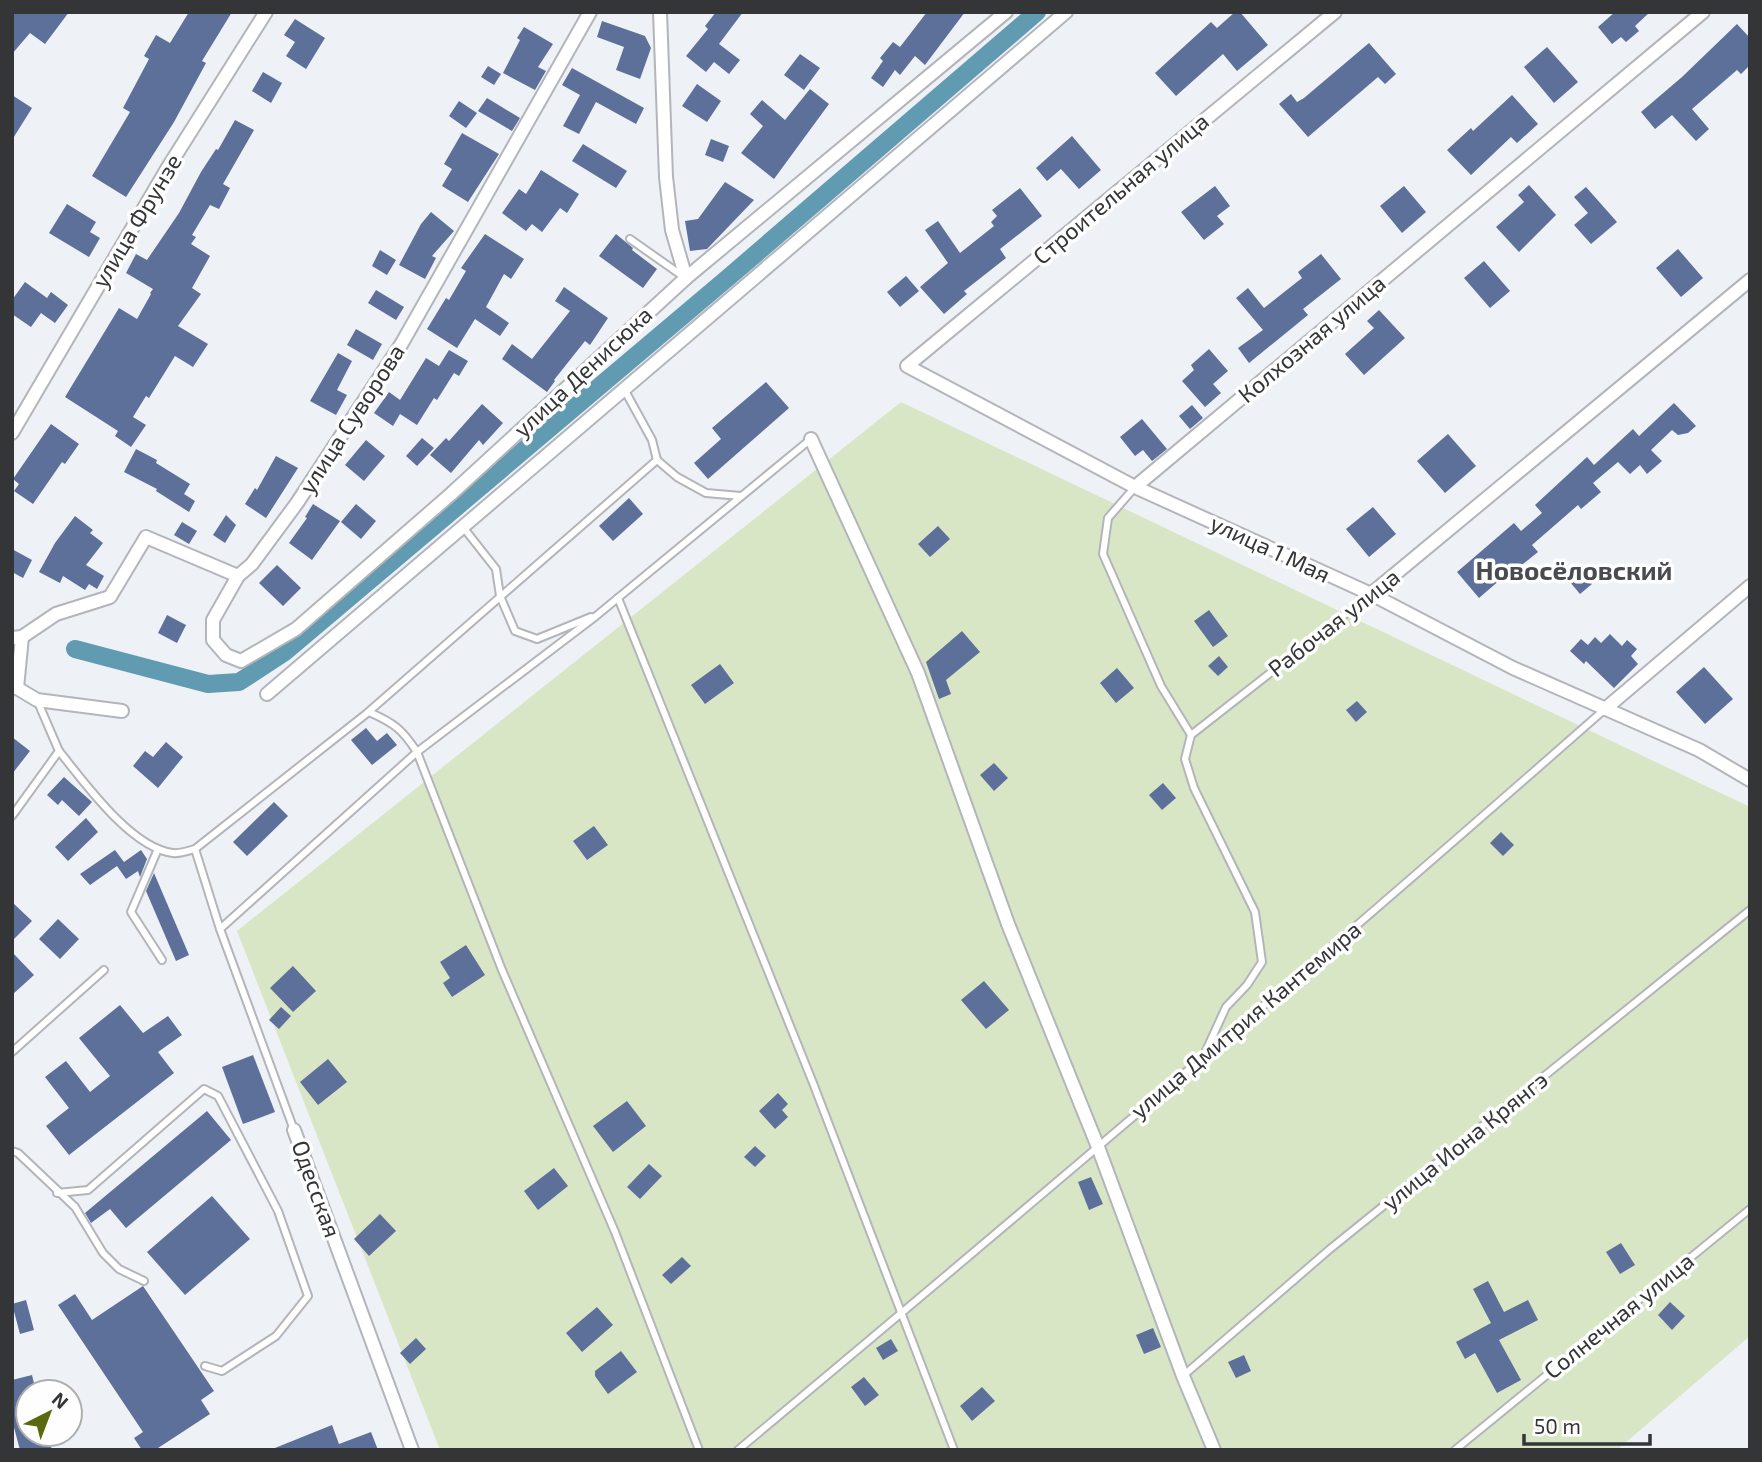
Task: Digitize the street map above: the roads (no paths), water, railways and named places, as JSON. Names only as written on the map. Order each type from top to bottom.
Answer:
[{"type":"street","name":"улица Фрунзе","points":[[12,433],[167,169],[266,12]]},
{"type":"street","name":"улица Суворова","points":[[239,576],[253,564],[297,503],[402,344],[590,12]]},
{"type":"street","points":[[660,12],[666,177],[672,230],[686,278]]},
{"type":"street","name":"улица Денисюка","points":[[239,576],[213,620],[213,640],[226,655],[241,661],[296,629],[451,494],[686,278],[1006,12]]},
{"type":"street","points":[[267,694],[1066,12]]},
{"type":"street","name":"Строительная улица","points":[[907,366],[1335,12]]},
{"type":"street","name":"Колхозная улица","points":[[1135,487],[1703,12]]},
{"type":"street","name":"Рабочая улица","points":[[1371,594],[1750,280]]},
{"type":"street","name":"улица 1 Мая","points":[[907,366],[1135,487],[1371,594],[1513,668],[1699,750],[1750,780]]},
{"type":"street","points":[[811,439],[918,673],[1008,924],[1098,1146],[1183,1376],[1214,1450]]},
{"type":"street","points":[[122,711],[37,700],[15,686],[17,638],[56,614],[110,597],[146,537],[239,576]]},
{"type":"street","name":"улица Дмитрия Кантемира","points":[[1605,709],[1750,586]]},
{"type":"street","name":"Одесская","points":[[294,1130],[412,1450]]},
{"type":"lane","points":[[630,239],[686,278]]},
{"type":"lane","points":[[624,389],[652,440],[657,460],[677,477],[706,494],[741,496]]},
{"type":"lane","points":[[220,929],[417,752],[596,616],[811,439]]},
{"type":"lane","points":[[37,700],[59,751],[110,812],[149,846],[175,853],[195,849],[369,712],[657,460]]},
{"type":"lane","name":"Колхозная улица","points":[[1135,487],[1108,518],[1103,554],[1161,685],[1191,735]]},
{"type":"lane","points":[[463,527],[496,569],[500,597],[515,631],[537,639],[596,616]]},
{"type":"lane","name":"Рабочая улица","points":[[1191,735],[1371,594]]},
{"type":"lane","points":[[618,597],[813,1083],[954,1450]]},
{"type":"lane","name":"улица Дмитрия Кантемира","points":[[738,1450],[1203,1057],[1605,709]]},
{"type":"lane","points":[[369,712],[393,722],[417,752],[502,970],[615,1232],[699,1450]]},
{"type":"lane","points":[[1191,735],[1185,759],[1194,788],[1255,912],[1262,962],[1247,985],[1226,1007],[1203,1057]]},
{"type":"lane","points":[[12,816],[59,751]]},
{"type":"lane","points":[[158,849],[131,912],[162,960]]},
{"type":"lane","name":"Одесская","points":[[195,849],[220,929],[294,1130]]},
{"type":"lane","name":"улица Иона Крянгэ","points":[[1183,1376],[1330,1249],[1750,910]]},
{"type":"lane","points":[[12,1052],[104,970]]},
{"type":"lane","points":[[57,1193],[88,1190],[204,1089],[218,1096],[278,1211],[308,1296],[276,1336],[222,1371],[205,1366]]},
{"type":"lane","points":[[12,1151],[18,1153],[57,1193],[75,1207],[103,1253],[119,1269],[144,1281]]},
{"type":"lane","name":"Солнечная улица","points":[[1455,1450],[1750,1209]]},
{"type":"waterway","points":[[75,649],[208,684],[239,682],[285,652],[1037,12]]},
{"type":"district","name":"Новосёловский","points":[[1574,571]]}]
